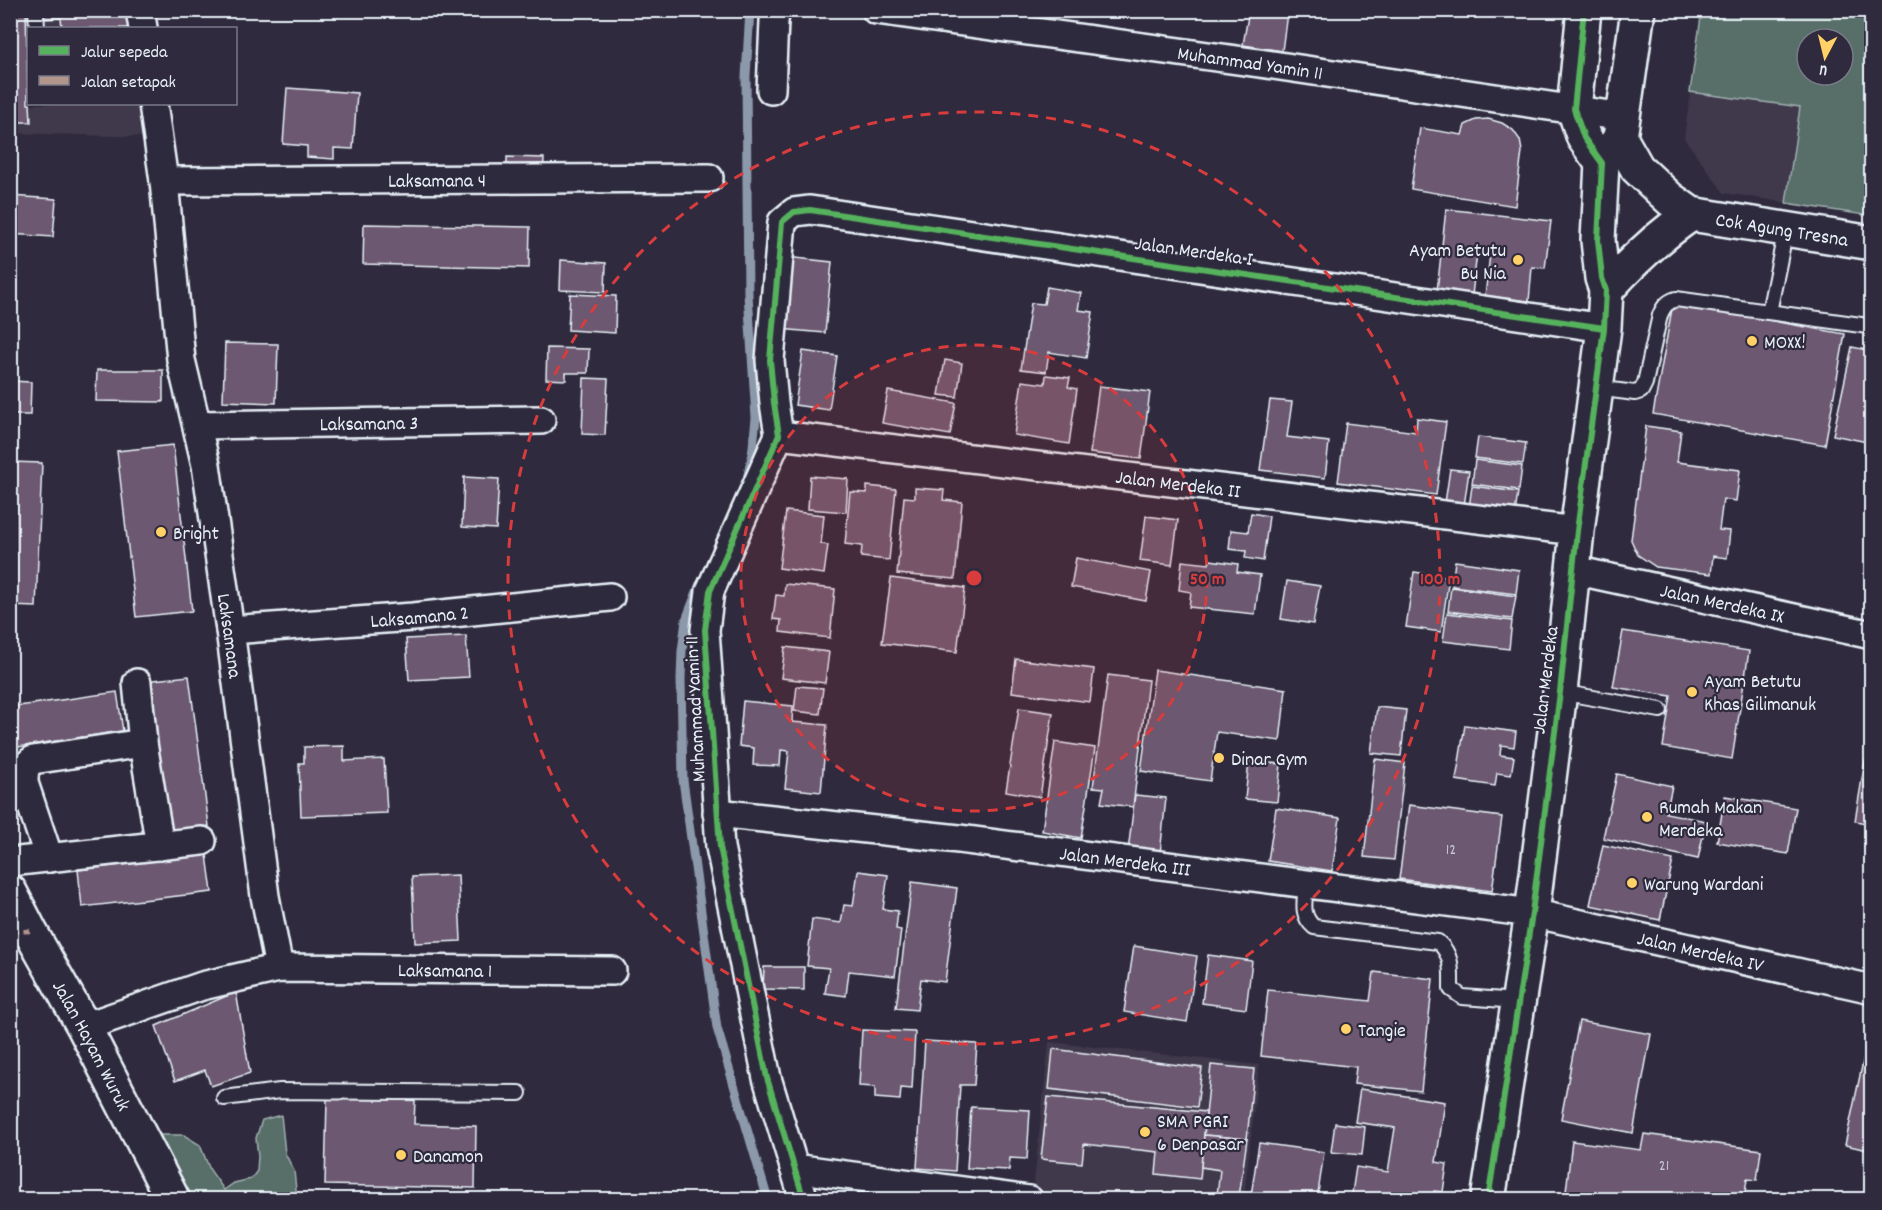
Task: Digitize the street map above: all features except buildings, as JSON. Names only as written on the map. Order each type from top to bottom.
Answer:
[{"type":"main road","points":[[1584,10],[1574,109],[1584,138],[1615,139],[1637,168],[1670,199],[1691,214],[1631,262],[1606,290]]},
{"type":"main road","name":"Jalan Merdeka","points":[[1488,1200],[1532,913],[1560,692],[1577,531],[1604,328],[1606,290],[1599,260],[1599,210],[1615,139],[1638,10]]},
{"type":"main road","name":"Cok Agung Tresna","points":[[1691,214],[1872,243]]},
{"type":"main road","name":"Jalan Hayam Wuruk","points":[[10,892],[84,1027],[172,1200]]},
{"type":"street","points":[[140,10],[143,27]]},
{"type":"street","points":[[771,90],[776,10]]},
{"type":"street","name":"Muhammad Yamin 11","points":[[876,10],[1574,109],[1615,139]]},
{"type":"street","name":"Laksamana","points":[[153,105],[164,181],[181,360],[206,465],[265,896],[279,968]]},
{"type":"street","name":"Laksamana 4","points":[[164,181],[709,178]]},
{"type":"street","name":"Jalan Merdeka I","points":[[779,435],[770,360],[783,222],[794,212],[810,210],[1604,328]]},
{"type":"street","name":"Laksamana 3","points":[[198,425],[541,420]]},
{"type":"street","name":"Muhammad Yamin 11","points":[[779,435],[710,591],[705,630],[717,813],[727,885],[767,1078],[804,1200]]},
{"type":"street","name":"Jalan Merdeka II","points":[[779,435],[1577,531]]},
{"type":"street","name":"Jalan Merdeka IX","points":[[1574,570],[1872,635]]},
{"type":"street","name":"Laksamana 2","points":[[230,630],[413,617],[610,597]]},
{"type":"street","points":[[137,683],[143,743],[160,846]]},
{"type":"street","points":[[49,858],[24,783],[26,764],[33,760],[143,743]]},
{"type":"street","name":"Jalan Merdeka III","points":[[717,813],[959,839],[1532,913]]},
{"type":"street","points":[[10,862],[202,841]]},
{"type":"street","name":"Jalan Merdeka IV","points":[[1532,913],[1872,989]]},
{"type":"street","points":[[84,1027],[202,986],[279,968]]},
{"type":"street","name":"Laksamana 1","points":[[279,968],[612,971]]},
{"type":"street","points":[[794,1168],[1029,1200]]},
{"type":"lane","points":[[36,10],[37,27]]},
{"type":"lane","points":[[1769,312],[1786,229]]},
{"type":"lane","points":[[1596,388],[1635,393],[1641,391],[1645,383],[1663,307],[1669,301],[1676,299],[1868,326]]},
{"type":"lane","points":[[1560,692],[1660,710]]},
{"type":"lane","points":[[1306,884],[1304,913],[1308,922],[1314,927],[1438,942],[1447,950],[1451,969],[1451,988],[1462,997],[1518,1002]]},
{"type":"lane","points":[[224,1098],[280,1091],[519,1093]]},
{"type":"shaded area","points":[[11,11],[129,11],[132,27],[27,27],[27,105],[144,105],[150,137],[11,133]]},
{"type":"shaded area","points":[[1702,11],[1871,11],[1871,216],[1724,193],[1684,138]]},
{"type":"shaded area","name":"SMA PGRI 6 Denpasar","points":[[1049,1042],[1259,1065],[1244,1199],[1032,1200]]},
{"type":"green space","points":[[1702,10],[1871,11],[1871,216],[1786,203],[1800,107],[1690,92]]},
{"type":"green space","points":[[281,1115],[285,1153],[294,1171],[297,1199],[178,1199],[155,1135],[184,1135],[200,1145],[210,1170],[224,1190],[234,1183],[251,1179],[257,1171],[256,1138],[262,1120]]},
{"type":"waterway","points":[[747,479],[756,418],[748,294],[746,76],[750,10]]},
{"type":"waterway","points":[[700,584],[686,620],[682,651],[683,780],[717,1028],[768,1200]]},
{"type":"marked path","points":[[10,932],[30,931]]},
{"type":"cycle path","points":[[1488,1200],[1532,913],[1560,692],[1577,531],[1604,328],[1606,290],[1602,278],[1598,240],[1602,163],[1584,138],[1574,109],[1584,10]]},
{"type":"cycle path","points":[[804,1200],[767,1078],[720,847],[705,630],[710,591],[779,435],[770,360],[782,222],[794,212],[810,210],[1604,328]]},
{"type":"place","name":"Ayam Betutu Bu Nia","points":[[1518,260]]},
{"type":"place","name":"MOXX!","points":[[1752,341]]},
{"type":"place","name":"Bright","points":[[161,532]]},
{"type":"place","name":"Ayam Betutu Khas Gilimanuk","points":[[1692,692]]},
{"type":"place","name":"Dinar Gym","points":[[1219,758]]},
{"type":"place","name":"Rumah Makan Merdeka","points":[[1647,817]]},
{"type":"place","name":"Warung Wardani","points":[[1632,883]]},
{"type":"place","name":"Tangie","points":[[1346,1029]]},
{"type":"place","name":"SMA PGRI 6 Denpasar","points":[[1145,1132]]},
{"type":"place","name":"Danamon","points":[[401,1155]]}]
